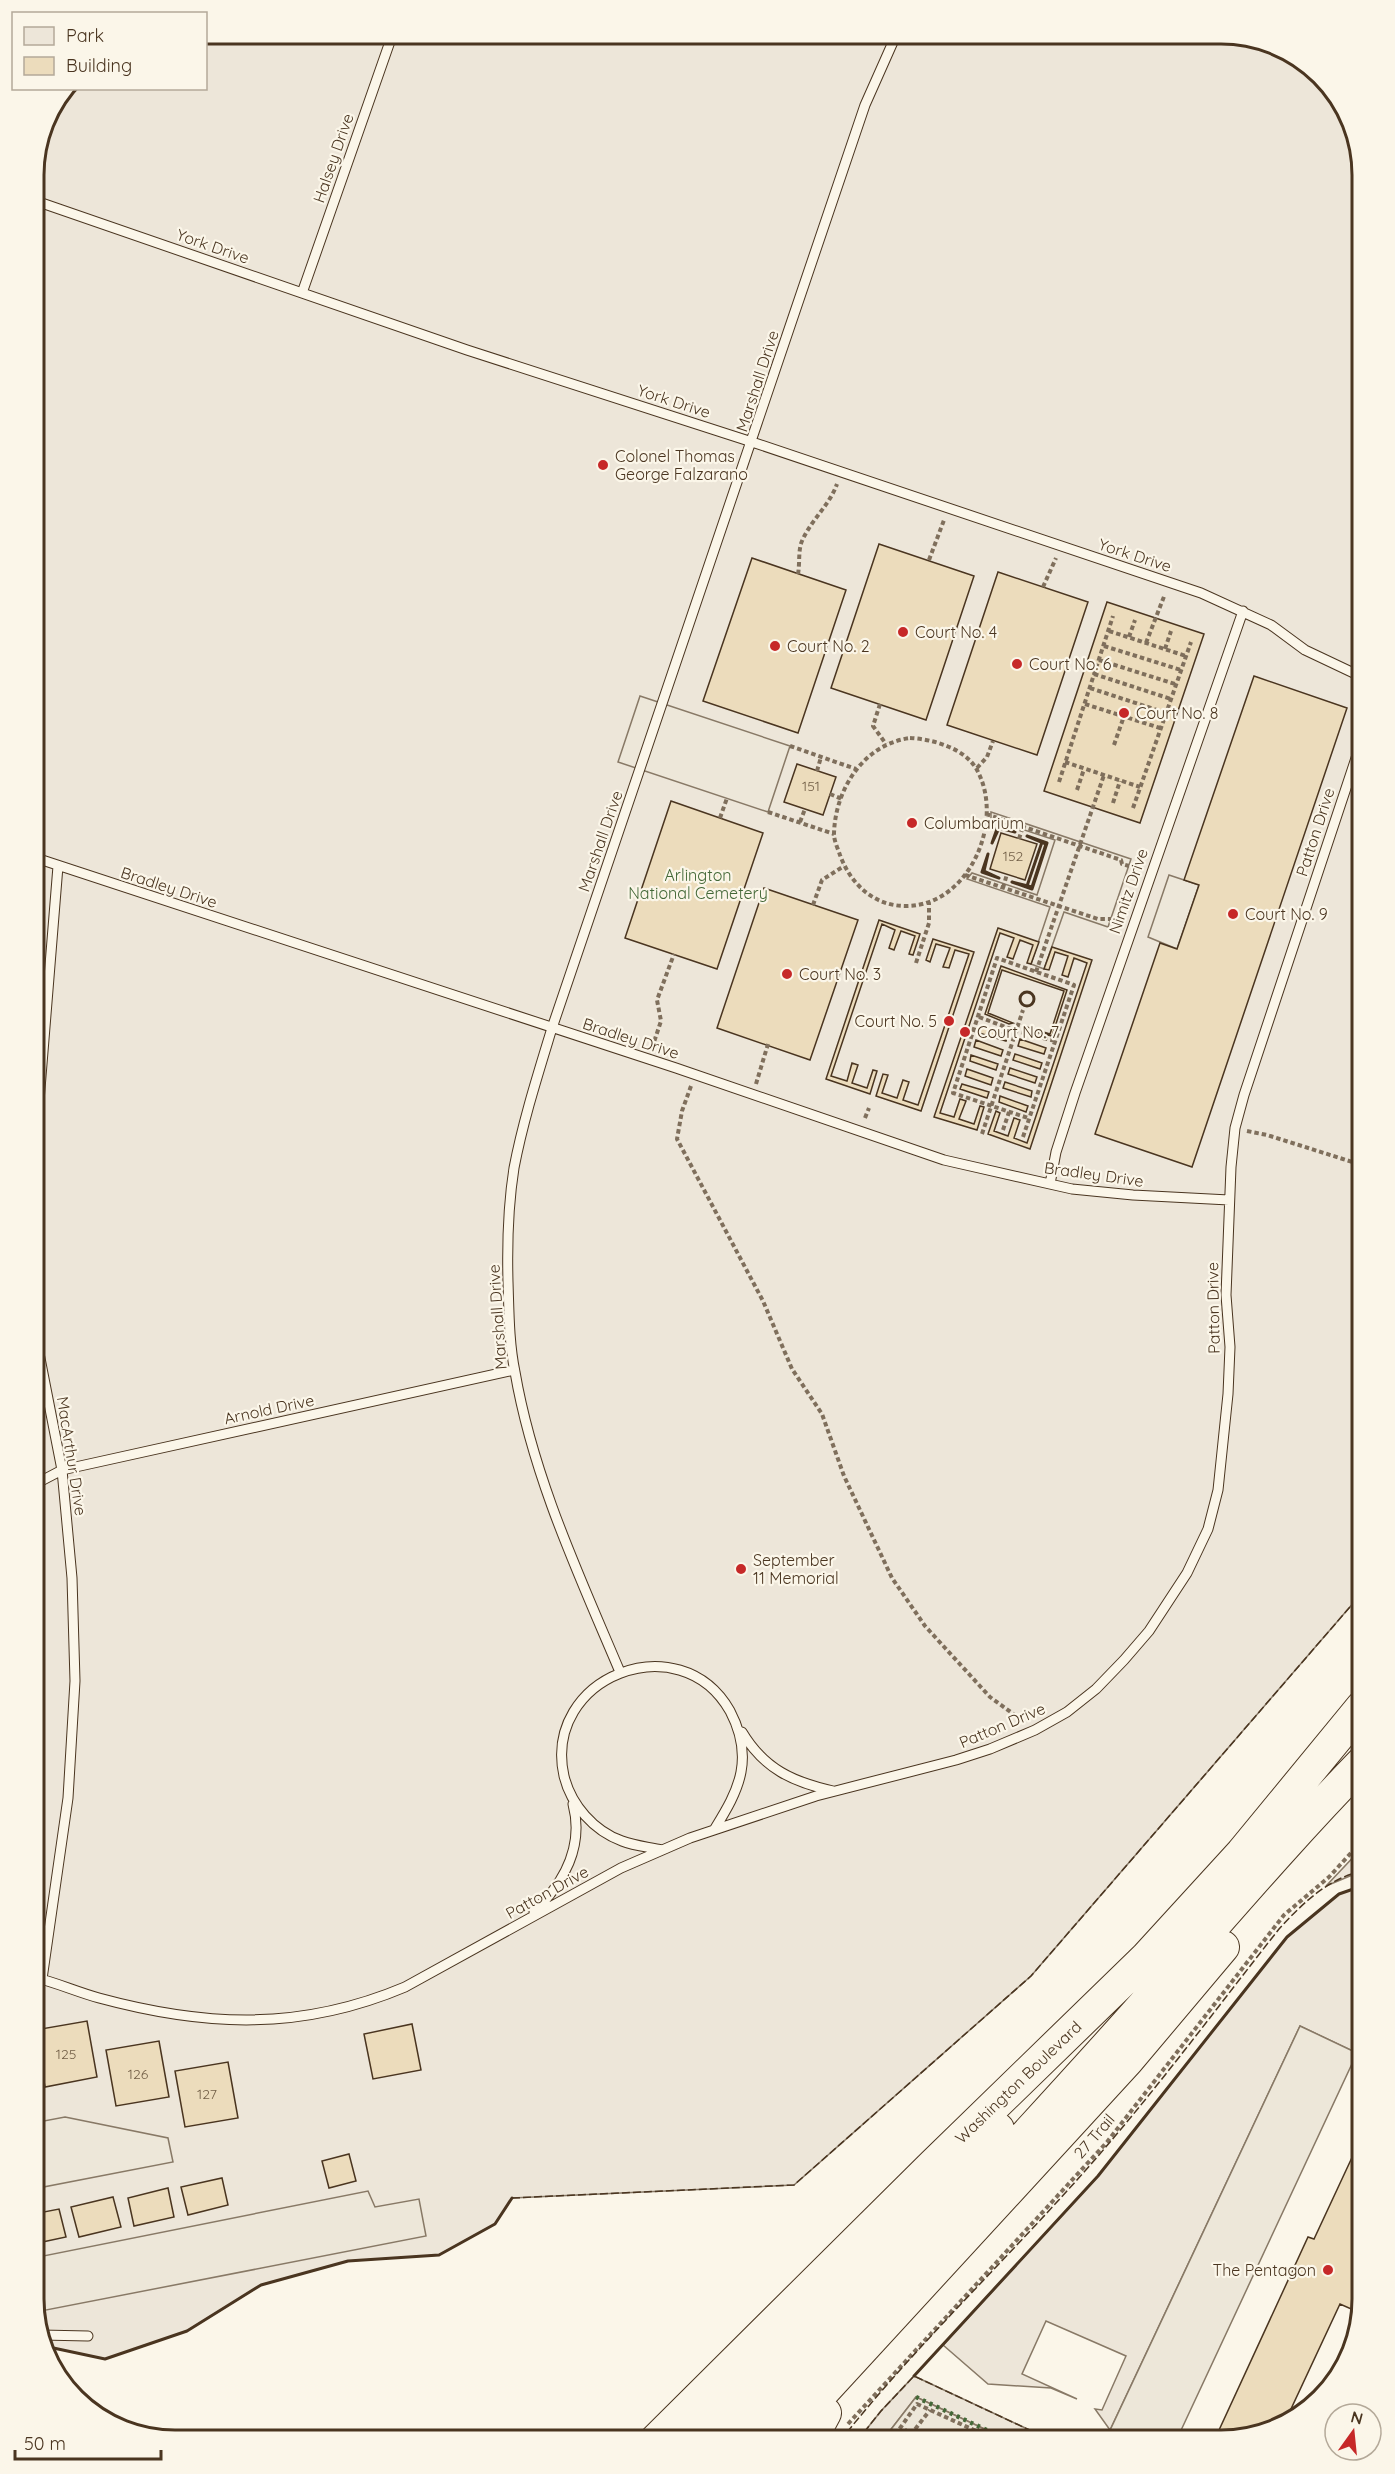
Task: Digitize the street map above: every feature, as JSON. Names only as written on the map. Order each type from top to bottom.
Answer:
[{"type":"highway","name":"Washington Boulevard","points":[[666,2430],[1146,1958],[1250,1844],[1352,1719]]},
{"type":"highway","points":[[747,2430],[853,2321],[1025,2136],[1228,1912],[1294,1833],[1352,1774]]},
{"type":"highway","points":[[784,2430],[820,2395],[1173,2008],[1307,1842],[1352,1778]]},
{"type":"highway","points":[[708,2430],[910,2225],[1076,2047],[1146,1958]]},
{"type":"highway","points":[[824,2430],[833,2423],[935,2270]]},
{"type":"highway","points":[[821,2430],[833,2423]]},
{"type":"lane","name":"Halsey Drive","points":[[302,293],[389,44]]},
{"type":"lane","name":"Marshall Drive","points":[[620,1672],[573,1560],[538,1465],[514,1370],[509,1313],[509,1215],[514,1169],[552,1028],[866,105],[892,44]]},
{"type":"lane","name":"York Drive","points":[[44,204],[467,350],[752,442],[1170,582],[1243,611],[1271,625],[1305,650],[1352,672]]},
{"type":"lane","name":"Nimitz Drive","points":[[1050,1184],[1056,1152],[1078,1083],[1243,611]]},
{"type":"lane","name":"Patton Drive","points":[[44,1980],[98,1998],[167,2014],[217,2021],[261,2022],[340,2010],[369,2002],[414,1982],[621,1868],[662,1850],[757,1814],[990,1749],[1035,1730],[1067,1712],[1096,1689],[1149,1631],[1187,1573],[1208,1529],[1218,1490],[1228,1405],[1230,1347],[1226,1295],[1229,1200],[1235,1128],[1254,1062],[1352,770]]},
{"type":"lane","name":"Bradley Drive","points":[[44,861],[648,1059],[944,1160],[1050,1184],[1133,1196],[1229,1200]]},
{"type":"lane","name":"MacArthur Drive","points":[[44,1039],[58,866]]},
{"type":"lane","name":"Arnold Drive","points":[[44,1479],[62,1470],[514,1370]]},
{"type":"lane","name":"MacArthur Drive","points":[[44,1378],[62,1470],[72,1578],[75,1681],[68,1798],[44,1937]]},
{"type":"lane","points":[[524,1922],[550,1897],[565,1874],[578,1835],[577,1819],[562,1760],[568,1723],[584,1698],[607,1678],[620,1672],[643,1667],[662,1667],[680,1671],[698,1679],[715,1691],[755,1751],[782,1774],[802,1784],[835,1791]]},
{"type":"lane","points":[[714,1830],[737,1789],[741,1772],[742,1746],[735,1720]]},
{"type":"lane","points":[[571,1796],[584,1815],[601,1831],[622,1841],[662,1850]]},
{"type":"lane","points":[[48,2335],[88,2336]]},
{"type":"path","points":[[798,574],[801,544],[806,532],[830,501],[842,473]]},
{"type":"path","points":[[928,560],[948,508]]},
{"type":"path","points":[[1044,587],[1061,546]]},
{"type":"path","points":[[1146,643],[1170,582]]},
{"type":"path","points":[[1059,782],[1113,616]]},
{"type":"path","points":[[1129,637],[1135,620]]},
{"type":"path","points":[[1109,631],[1186,656]]},
{"type":"path","points":[[1165,649],[1171,631]]},
{"type":"path","points":[[1133,807],[1191,642]]},
{"type":"path","points":[[1104,646],[1181,670]]},
{"type":"path","points":[[1099,660],[1176,684]]},
{"type":"path","points":[[1094,674],[1171,699]]},
{"type":"path","points":[[1089,688],[1166,713]]},
{"type":"path","points":[[880,704],[873,726],[886,744]]},
{"type":"path","points":[[1085,704],[1160,728]]},
{"type":"path","points":[[1114,745],[1124,716]]},
{"type":"path","points":[[925,738],[943,744],[961,754],[976,768],[984,790],[986,814],[979,852],[956,886],[929,903],[908,906],[893,905],[864,892],[851,879],[844,866],[834,834],[842,799],[856,769],[867,757],[886,744],[898,739],[925,738]]},
{"type":"path","points":[[976,768],[987,757],[993,741]]},
{"type":"path","points":[[790,746],[856,769]]},
{"type":"path","points":[[817,771],[822,757]]},
{"type":"path","points":[[1065,762],[1140,787]]},
{"type":"path","points":[[1077,790],[1084,769]]},
{"type":"path","points":[[1036,972],[1104,775]]},
{"type":"path","points":[[1113,803],[1120,781]]},
{"type":"path","points":[[830,794],[842,799]]},
{"type":"path","points":[[720,818],[727,798]]},
{"type":"path","points":[[800,822],[805,809]]},
{"type":"path","points":[[768,812],[834,834]]},
{"type":"path","points":[[986,814],[1120,860],[1122,864],[1129,866]]},
{"type":"path","points":[[1019,839],[1023,826]]},
{"type":"path","points":[[813,904],[822,880],[844,866]]},
{"type":"path","points":[[1003,888],[1007,874]]},
{"type":"path","points":[[965,875],[1098,919],[1111,919]]},
{"type":"path","points":[[916,963],[929,923],[929,903]]},
{"type":"path","points":[[648,1059],[661,1021],[657,1000],[674,954]]},
{"type":"path","points":[[1023,1137],[1074,985],[997,958],[953,1093],[1028,1119]]},
{"type":"path","points":[[982,1134],[1023,1010]]},
{"type":"path","points":[[979,1017],[1016,1031],[1055,1041]]},
{"type":"path","points":[[753,1094],[768,1044]]},
{"type":"path","points":[[696,1075],[682,1111],[677,1139],[763,1301],[792,1370],[822,1414],[844,1476],[892,1578],[925,1626],[990,1697],[1035,1730]]},
{"type":"path","points":[[1003,1130],[1009,1112]]},
{"type":"path","points":[[1235,1128],[1267,1135],[1352,1162]]},
{"type":"path","name":"27 Trail","points":[[833,2423],[860,2409],[1107,2142],[1284,1915],[1329,1877],[1352,1852]]},
{"type":"path","points":[[899,2430],[917,2404],[974,2430]]},
{"type":"path","points":[[915,2430],[930,2410]]},
{"type":"green space","name":"Arlington National Cemetery","points":[[207,44],[1229,44],[1263,50],[1279,57],[1307,76],[1319,88],[1338,116],[1345,132],[1352,174],[1352,1605],[1031,1976],[794,2185],[512,2198],[495,2224],[439,2255],[348,2261],[261,2285],[187,2331],[105,2359],[53,2348],[48,2334],[44,2300],[44,166],[48,140],[57,116],[75,90],[207,90]]},
{"type":"green space","points":[[1352,1859],[1352,1875],[1326,1886]]},
{"type":"green space","points":[[1352,1889],[1352,2051],[1300,2026],[1110,2430],[1095,2409],[1102,2410],[1126,2356],[1046,2321],[1022,2374],[1077,2399],[1051,2388],[988,2384],[943,2345],[1098,2176],[1287,1937],[1339,1894]]},
{"type":"green space","points":[[914,2376],[1029,2430],[986,2430],[916,2397],[890,2430],[866,2430]]},
{"type":"shaded area","points":[[640,696],[790,746],[768,812],[618,762]]},
{"type":"shaded area","points":[[991,812],[1131,859],[1108,927],[1064,912],[1044,969],[1031,964],[1050,907],[967,879],[972,873],[1037,895],[1055,840],[991,819]]},
{"type":"shaded area","points":[[1169,875],[1199,885],[1177,949],[1148,937]]},
{"type":"shaded area","points":[[1300,2026],[1352,2051],[1352,2064],[1181,2430],[1110,2430]]},
{"type":"shaded area","points":[[65,2117],[168,2138],[173,2162],[44,2187],[44,2121]]},
{"type":"shaded area","points":[[368,2191],[375,2207],[419,2199],[426,2236],[45,2310],[44,2256]]},
{"type":"shaded area","points":[[916,2397],[986,2430],[890,2430]]},
{"type":"building","name":"Court No. 4","points":[[879,544],[974,576],[926,720],[831,688]]},
{"type":"building","name":"Court No. 2","points":[[752,558],[846,590],[798,733],[703,701]]},
{"type":"building","name":"Court No. 6","points":[[998,572],[1088,602],[1037,755],[947,725]]},
{"type":"building","name":"Court No. 8","points":[[1107,602],[1204,634],[1140,823],[1044,791]]},
{"type":"building","name":"Court No. 9","points":[[1254,676],[1347,708],[1192,1167],[1095,1134],[1160,943],[1177,949],[1199,885],[1184,880]]},
{"type":"building","points":[[797,764],[836,777],[823,815],[784,802]]},
{"type":"building","points":[[671,801],[763,833],[717,969],[625,938]]},
{"type":"building","points":[[1001,833],[1037,844],[1025,880],[990,869]]},
{"type":"building","name":"Court No. 3","points":[[764,888],[858,920],[810,1060],[717,1028]]},
{"type":"building","points":[[879,920],[920,934],[913,955],[909,954],[915,936],[901,931],[894,950],[889,948],[895,930],[882,924],[831,1076],[847,1081],[852,1063],[858,1065],[852,1083],[867,1088],[873,1070],[877,1071],[870,1094],[826,1079]]},
{"type":"building","name":"Court No. 7","points":[[998,928],[1039,942],[1031,964],[1027,963],[1033,945],[1020,940],[1013,959],[1007,957],[1014,938],[1000,933],[940,1113],[954,1117],[960,1099],[966,1101],[959,1119],[974,1124],[980,1106],[984,1107],[977,1130],[934,1117]]},
{"type":"building","name":"Court No. 5","points":[[933,939],[974,952],[921,1111],[876,1096],[883,1074],[888,1075],[882,1093],[897,1098],[903,1080],[909,1082],[903,1100],[918,1105],[969,954],[955,950],[949,968],[943,967],[950,948],[936,944],[930,962],[926,960]]},
{"type":"building","points":[[1052,947],[1092,960],[1030,1149],[988,1134],[996,1111],[1000,1113],[994,1131],[1008,1136],[1014,1118],[1020,1120],[1014,1138],[1027,1143],[1087,963],[1074,958],[1068,977],[1062,975],[1068,956],[1055,952],[1049,970],[1044,969]]},
{"type":"building","points":[[1001,966],[1067,990],[1052,1036],[1024,1029],[1023,1026],[1050,1034],[1064,991],[1002,970],[988,1013],[1013,1023],[1009,1024],[985,1014]]},
{"type":"building","points":[[981,1026],[1008,1035],[1006,1041],[979,1033]]},
{"type":"building","points":[[1020,1039],[1046,1048],[1044,1054],[1018,1046]]},
{"type":"building","points":[[976,1040],[1003,1050],[1001,1056],[974,1047]]},
{"type":"building","points":[[1015,1054],[1042,1063],[1040,1069],[1013,1060]]},
{"type":"building","points":[[971,1055],[998,1064],[996,1070],[970,1061]]},
{"type":"building","points":[[1010,1068],[1037,1077],[1035,1083],[1008,1074]]},
{"type":"building","points":[[967,1069],[993,1078],[991,1085],[965,1076]]},
{"type":"building","points":[[1005,1082],[1032,1091],[1031,1097],[1003,1088]]},
{"type":"building","points":[[962,1084],[989,1092],[987,1098],[960,1089]]},
{"type":"building","points":[[1000,1096],[1028,1106],[1026,1112],[999,1102]]},
{"type":"building","points":[[87,2021],[97,2077],[45,2087],[44,2028]]},
{"type":"building","points":[[412,2024],[421,2070],[373,2079],[364,2034]]},
{"type":"building","points":[[159,2041],[169,2097],[116,2106],[106,2050]]},
{"type":"building","points":[[228,2062],[238,2118],[185,2127],[175,2071]]},
{"type":"building","points":[[349,2154],[356,2181],[329,2188],[322,2161]]},
{"type":"building","name":"The Pentagon","points":[[1352,2157],[1351,2309],[1340,2304],[1291,2409],[1263,2424],[1219,2430],[1308,2237],[1314,2239]]},
{"type":"building","points":[[222,2178],[228,2205],[188,2215],[181,2187]]},
{"type":"building","points":[[168,2188],[174,2217],[134,2226],[128,2198]]},
{"type":"building","points":[[113,2197],[121,2227],[79,2237],[71,2207]]},
{"type":"building","points":[[59,2209],[66,2237],[44,2242],[44,2212]]},
{"type":"hedge","points":[[916,2397],[986,2430]]},
{"type":"fence","points":[[512,2198],[794,2185],[1031,1976],[1352,1605]]},
{"type":"fence","points":[[849,2430],[956,2309],[1103,2151],[1279,1929],[1326,1886],[1352,1874]]},
{"type":"fence","points":[[866,2430],[914,2376],[1029,2430]]},
{"type":"wall","points":[[998,826],[1015,832],[999,828],[992,843],[998,826]]},
{"type":"wall","points":[[1027,836],[1047,843],[1032,889],[1012,882],[1032,887],[1046,844],[1027,836]]},
{"type":"wall","points":[[1027,886],[1042,842]]},
{"type":"wall","points":[[988,854],[984,871],[999,878],[982,872],[988,854]]},
{"type":"wall","points":[[1024,992],[1030,992],[1034,999],[1030,1006],[1024,1006],[1020,1002],[1020,996],[1024,992]]},
{"type":"wall","points":[[914,2376],[1098,2176],[1287,1937],[1339,1894],[1352,1889]]},
{"type":"wall","points":[[53,2348],[105,2359],[187,2331],[261,2285],[348,2261],[439,2255],[495,2224],[512,2198]]},
{"type":"place","name":"Colonel Thomas George Falzarano","points":[[603,465]]},
{"type":"place","name":"Court No. 4","points":[[903,632]]},
{"type":"place","name":"Court No. 2","points":[[775,646]]},
{"type":"place","name":"Court No. 6","points":[[1017,664]]},
{"type":"place","name":"Court No. 8","points":[[1124,713]]},
{"type":"place","name":"Columbarium","points":[[912,823]]},
{"type":"place","name":"Court No. 9","points":[[1233,914]]},
{"type":"place","name":"Court No. 3","points":[[787,974]]},
{"type":"place","name":"Court No. 5","points":[[949,1021]]},
{"type":"place","name":"Court No. 7","points":[[965,1032]]},
{"type":"place","name":"September 11 Memorial","points":[[741,1569]]},
{"type":"place","name":"The Pentagon","points":[[1328,2270]]}]
